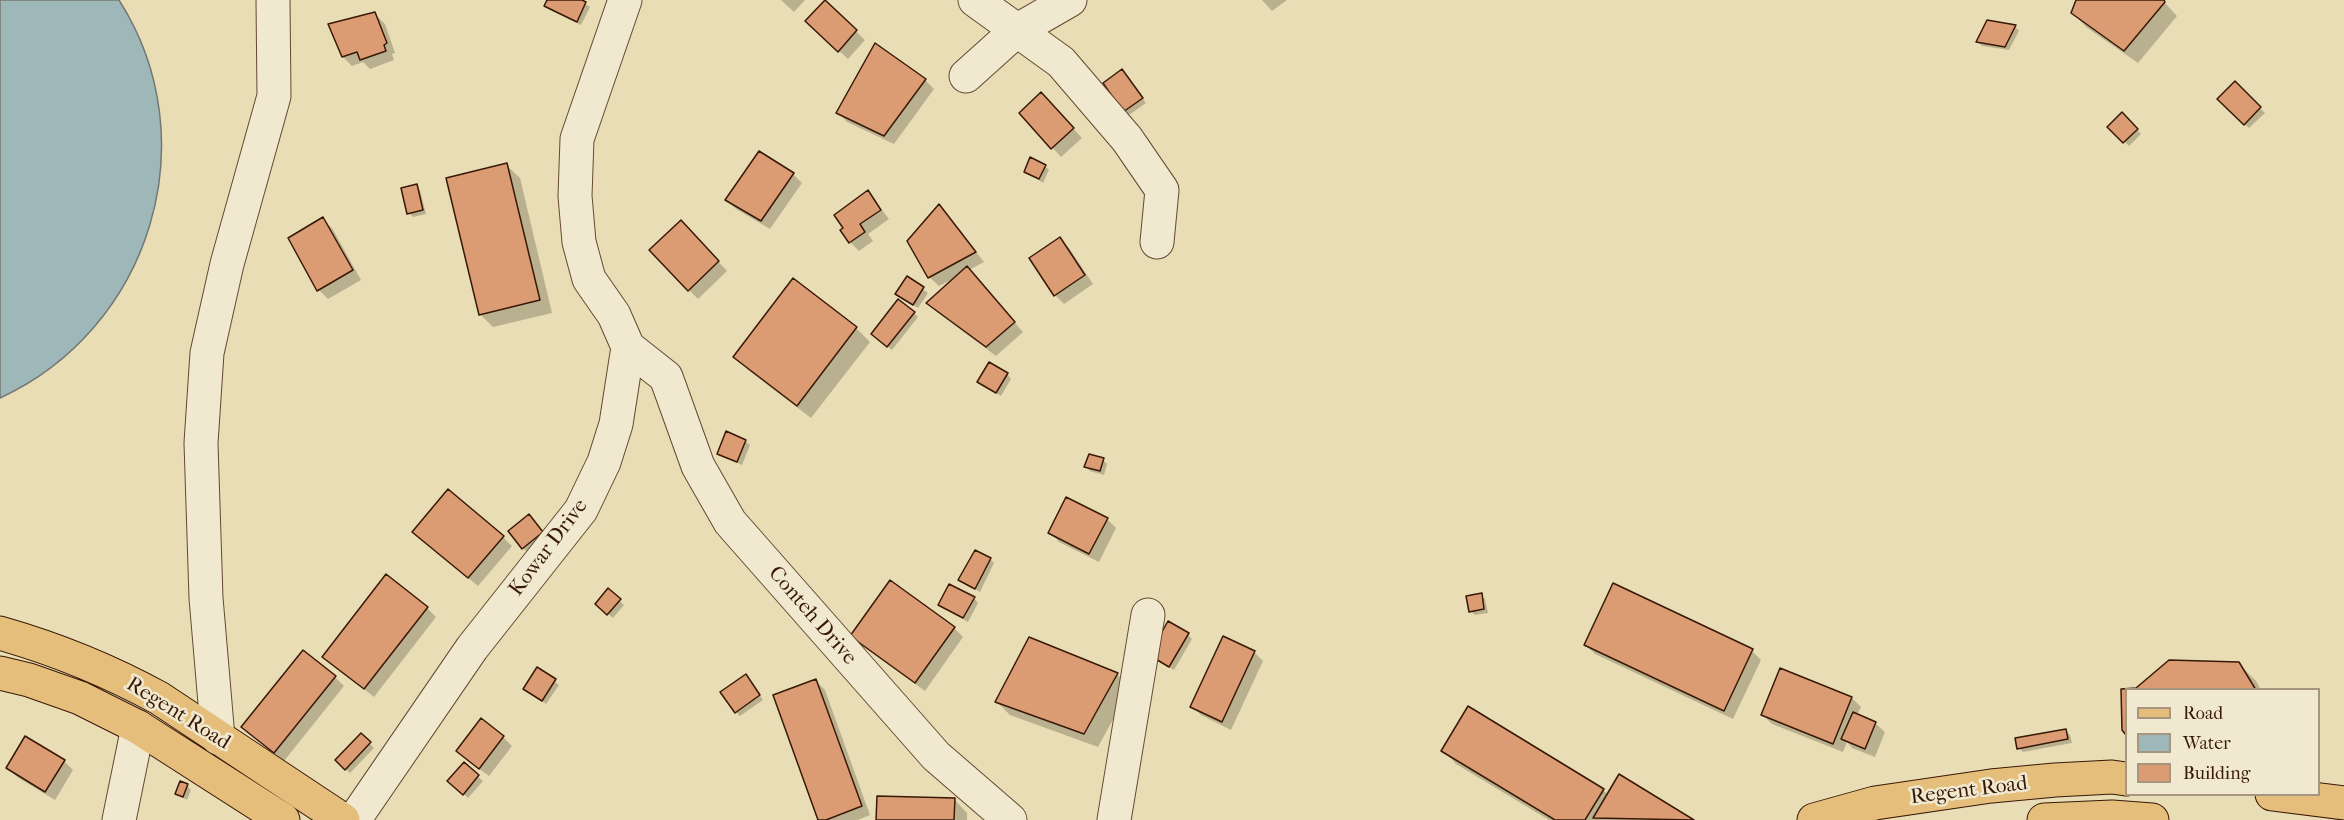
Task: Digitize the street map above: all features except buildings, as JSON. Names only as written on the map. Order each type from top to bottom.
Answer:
[{"type":"main road","name":"Regent Road","points":[[0,633],[74,657],[130,682],[159,698],[343,820]]},
{"type":"main road","name":"Regent Road","points":[[0,673],[29,680],[80,698],[138,727],[283,820]]},
{"type":"main road","name":"Regent Road","points":[[1814,820],[1875,803],[1991,786],[2077,779],[2125,779]]},
{"type":"main road","points":[[2281,796],[2344,803]]},
{"type":"main road","name":"Regent Road","points":[[2044,820],[2112,817],[2152,820]]},
{"type":"street","points":[[218,738],[206,598],[201,443],[207,352],[228,264],[274,96],[273,0]]},
{"type":"street","name":"Kowar Drive","points":[[354,820],[472,648],[581,510],[604,462],[616,424],[627,348],[614,315],[589,279],[579,242],[575,196],[577,139],[625,0]]},
{"type":"street","points":[[975,0],[1061,62],[1127,139],[1162,190],[1156,242]]},
{"type":"street","points":[[966,76],[1016,31],[1070,0]]},
{"type":"street","name":"Conteh Drive","points":[[627,348],[666,377],[698,466],[730,522],[936,756],[1010,820]]},
{"type":"street","points":[[1114,820],[1148,615]]},
{"type":"street","points":[[119,820],[138,727]]},
{"type":"water","points":[[0,0],[119,0],[146,55],[159,112],[160,170],[150,226],[127,279],[95,327],[52,367],[0,398]]}]
